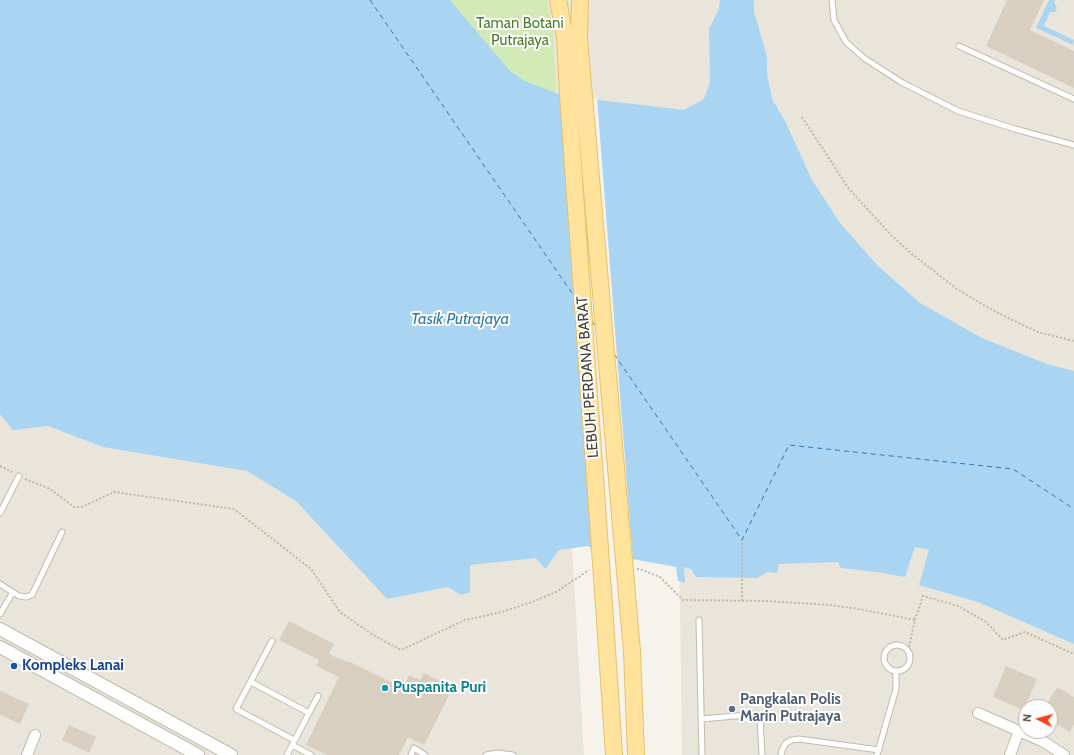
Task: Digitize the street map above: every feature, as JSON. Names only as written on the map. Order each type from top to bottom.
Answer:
[{"type":"main road","name":"LEBUH PERDANA BARAT","points":[[558,0],[572,38],[632,651],[636,755]]},
{"type":"main road","name":"LEBUH PERDANA BARAT","points":[[580,0],[572,38],[569,102],[614,755]]},
{"type":"street","points":[[0,629],[231,755]]},
{"type":"street","points":[[0,647],[197,755],[204,741]]},
{"type":"street","points":[[978,713],[1018,731]]},
{"type":"street","points":[[1010,755],[1018,734]]},
{"type":"street","points":[[27,755],[35,735]]},
{"type":"street","points":[[1037,739],[1064,755]]},
{"type":"lane","points":[[832,0],[834,20],[846,42],[864,58],[901,82],[958,111],[1071,146],[1074,145]]},
{"type":"lane","points":[[959,46],[1074,99]]},
{"type":"lane","points":[[0,513],[19,476]]},
{"type":"lane","points":[[0,584],[19,596],[26,597],[32,595],[62,532]]},
{"type":"lane","points":[[0,614],[13,592]]},
{"type":"lane","points":[[699,620],[702,755]]},
{"type":"lane","points":[[272,641],[236,709],[311,755]]},
{"type":"lane","points":[[896,645],[905,648],[908,652],[908,665],[900,670],[896,671],[887,666],[885,663],[885,653],[891,646],[896,645]]},
{"type":"lane","points":[[781,755],[786,743],[799,739],[878,753],[896,689],[896,671]]},
{"type":"lane","points":[[251,682],[309,713]]},
{"type":"lane","points":[[287,755],[318,696]]},
{"type":"lane","points":[[701,719],[758,714],[760,717],[762,755]]},
{"type":"lane","points":[[411,755],[414,748],[425,755]]},
{"type":"lane","points":[[486,755],[513,755]]},
{"type":"path","points":[[802,117],[849,189],[882,225],[912,254],[956,289],[980,304],[1032,329],[1074,341]]},
{"type":"path","points":[[0,466],[50,489],[74,507],[82,507],[114,492],[234,509],[311,569],[340,612],[373,635],[401,650],[465,620],[502,612],[556,592],[591,569]]},
{"type":"path","points":[[742,540],[742,601]]},
{"type":"path","points":[[633,569],[640,569],[660,577],[683,600],[831,605],[915,620]]},
{"type":"path","points":[[908,652],[915,620],[923,596],[958,606],[986,622],[1003,640],[1026,632],[1074,654]]},
{"type":"shaded area","points":[[294,0],[1074,0],[1074,453]]},
{"type":"shaded area","points":[[0,279],[570,511],[584,755],[0,755]]},
{"type":"shaded area","points":[[937,513],[1074,570],[1074,755],[682,755],[679,536]]},
{"type":"green space","name":"Taman Botani Putrajaya","points":[[450,0],[547,0],[553,30],[556,93],[525,81],[510,71]]},
{"type":"water","name":"Tasik Putrajaya","points":[[0,0],[450,0],[510,71],[525,81],[574,100],[599,100],[684,110],[704,99],[710,83],[709,29],[719,9],[720,0],[754,0],[754,11],[767,57],[767,74],[772,99],[785,121],[812,180],[840,223],[877,265],[920,303],[982,338],[1047,364],[1074,371],[1074,644],[978,602],[919,585],[929,550],[915,547],[905,577],[841,568],[838,562],[779,564],[777,573],[768,572],[757,578],[696,577],[691,569],[684,567],[685,582],[678,581],[676,567],[632,559],[612,560],[588,546],[559,550],[545,569],[536,558],[470,565],[470,592],[461,595],[448,587],[387,599],[296,501],[247,471],[103,447],[48,426],[13,430],[0,414]]},
{"type":"water","points":[[1049,0],[1056,0],[1054,2],[1057,8],[1055,12],[1050,12],[1044,26],[1074,40],[1073,45],[1036,28]]},
{"type":"pier","points":[[574,98],[597,98],[633,562],[611,562],[595,553]]},
{"type":"building","points":[[1007,0],[1044,0],[1030,30],[1074,51],[1074,88],[986,46]]},
{"type":"building","name":"Puspanita Puri","points":[[289,621],[334,644],[329,654],[347,662],[348,661],[403,688],[409,675],[420,680],[424,673],[440,681],[436,688],[449,695],[424,745],[408,737],[399,755],[327,755],[306,745],[339,677],[316,666],[319,660],[279,640]]},
{"type":"building","points":[[1006,666],[1037,679],[1029,699],[1018,699],[1018,707],[993,697]]},
{"type":"building","points":[[1057,687],[1074,697],[1074,724],[1070,732],[1058,725],[1058,699],[1050,699]]},
{"type":"building","points":[[0,691],[29,704],[20,724],[0,715]]},
{"type":"building","points":[[69,725],[96,737],[89,753],[62,740]]},
{"type":"ferry route","points":[[370,0],[574,296]]},
{"type":"ferry route","points":[[592,321],[596,327]]},
{"type":"ferry route","points":[[614,354],[742,540],[789,445],[1013,469],[1074,509]]},
{"type":"place","name":"Kompleks Lanai","points":[[14,666]]},
{"type":"place","name":"Puspanita Puri","points":[[385,688]]},
{"type":"place","name":"Pangkalan Polis Marin Putrajaya","points":[[732,709]]}]
